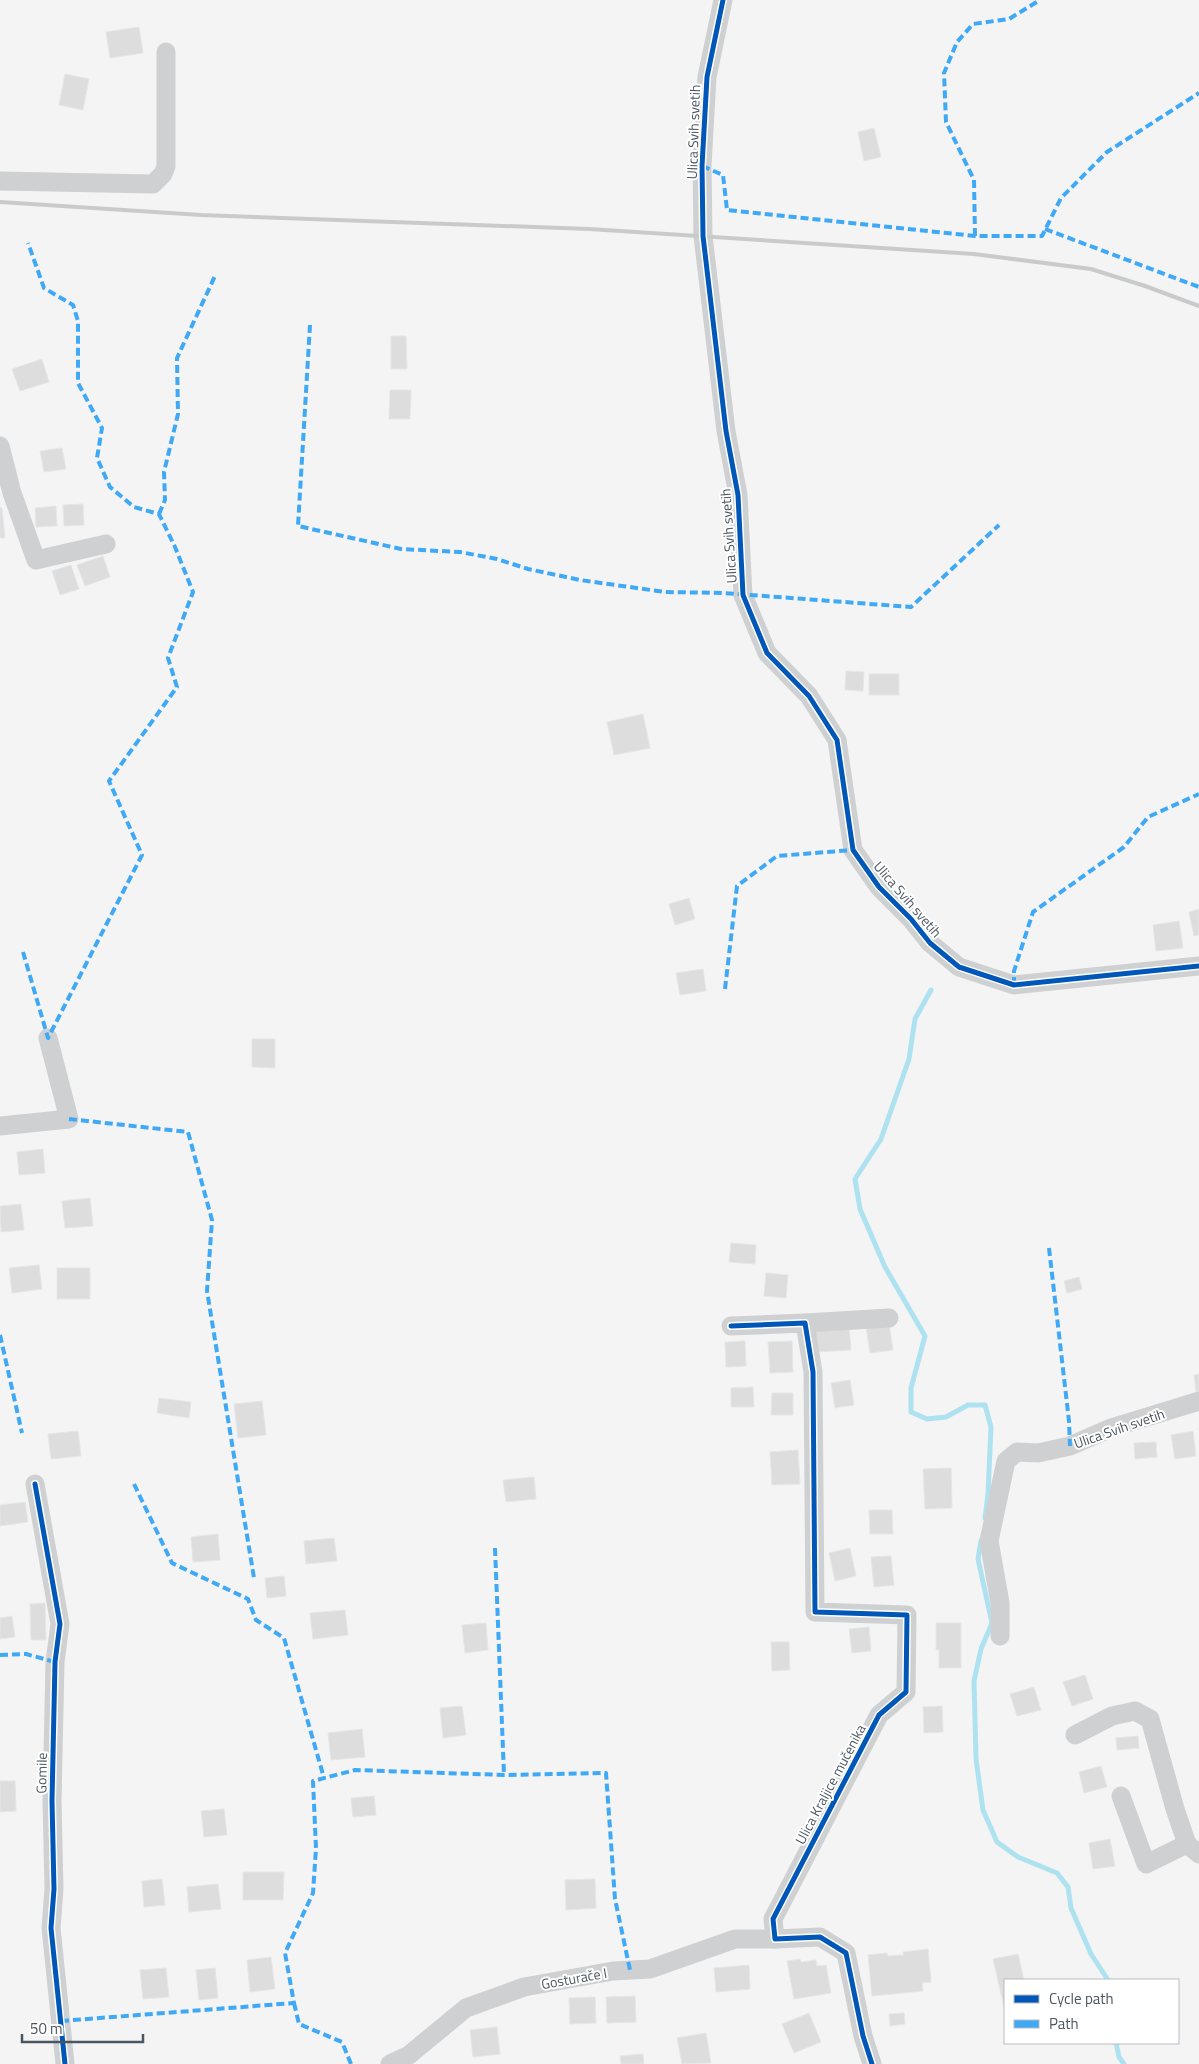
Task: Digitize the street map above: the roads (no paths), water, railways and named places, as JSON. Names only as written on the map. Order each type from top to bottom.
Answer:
[{"type":"street","name":"Ulica Svih svetih","points":[[724,0],[707,77],[702,166],[703,236],[726,431],[738,494],[743,595],[767,653],[809,696],[837,740],[853,850],[879,887],[912,919],[930,943],[959,967],[1014,985],[1199,966]]},
{"type":"street","points":[[0,181],[153,184],[163,174],[166,166],[166,52]]},
{"type":"street","points":[[0,446],[12,492],[36,560],[106,544]]},
{"type":"street","points":[[0,1126],[69,1119],[48,1038]]},
{"type":"street","points":[[731,1326],[889,1318]]},
{"type":"street","name":"Ulica Kraljice mučenika","points":[[775,1938],[773,1919],[879,1714],[906,1692],[907,1615],[815,1612],[813,1372],[805,1323]]},
{"type":"street","name":"Ulica Svih svetih","points":[[1000,1636],[1000,1603],[989,1541],[1006,1461],[1017,1452],[1038,1453],[1070,1446],[1111,1428],[1199,1401]]},
{"type":"street","name":"Gomile","points":[[35,1484],[60,1624],[55,1662],[52,1801],[54,1889],[51,1928],[65,2064]]},
{"type":"street","points":[[1075,1734],[1112,1716],[1134,1711],[1150,1719],[1175,1809],[1193,1849],[1146,1864],[1121,1796]]},
{"type":"street","points":[[775,1938],[820,1937],[846,1953],[863,2036],[872,2064]]},
{"type":"street","name":"Gosturače I","points":[[390,2064],[409,2055],[466,2008],[524,1987],[613,1971],[650,1969],[734,1939],[775,1938]]},
{"type":"waterway","points":[[931,990],[915,1019],[909,1059],[881,1139],[855,1179],[860,1209],[885,1267],[925,1336],[911,1388],[911,1412],[927,1419],[946,1417],[968,1405],[985,1405],[991,1427],[985,1518]]},
{"type":"waterway","points":[[981,1541],[978,1559],[992,1623],[981,1649],[974,1681],[976,1759],[983,1810],[997,1842],[1018,1857],[1057,1873],[1068,1887],[1071,1908],[1091,1954],[1107,1979]]},
{"type":"waterway","points":[[1116,2044],[1119,2057],[1124,2064]]},
{"type":"railway","points":[[0,202],[201,215],[589,229],[974,254],[1091,269],[1199,306]]}]
